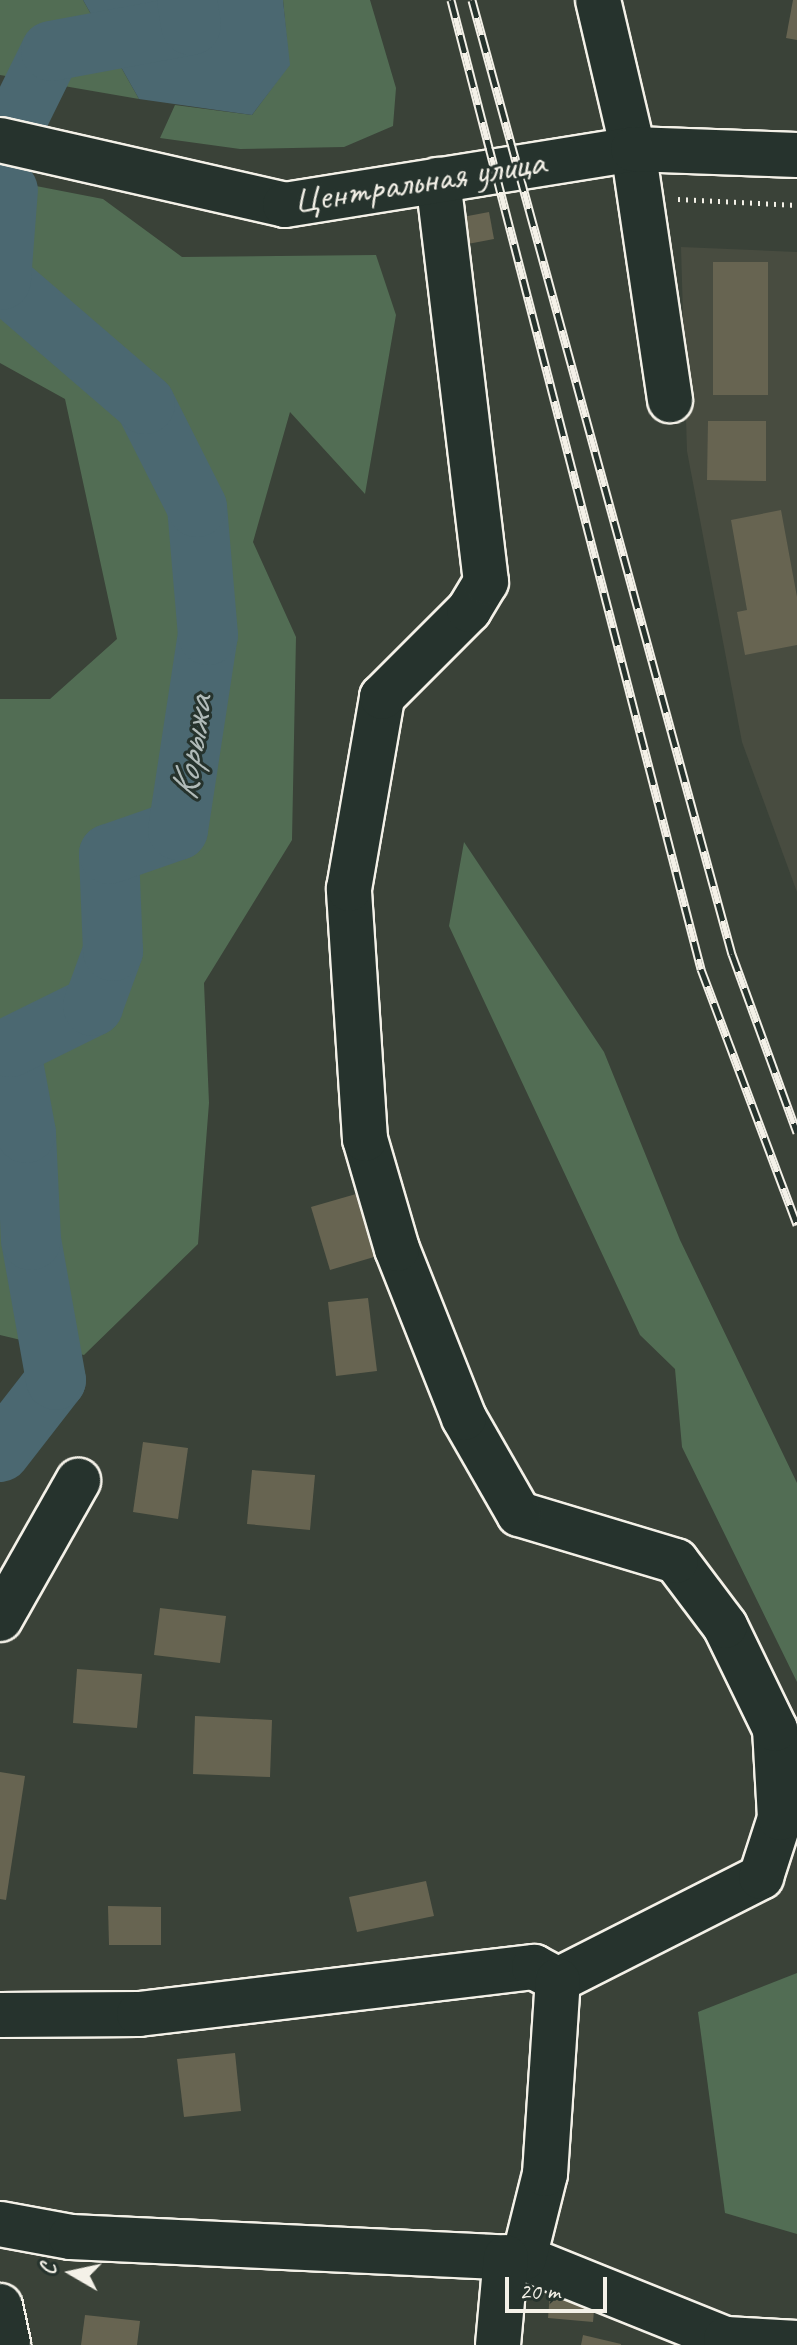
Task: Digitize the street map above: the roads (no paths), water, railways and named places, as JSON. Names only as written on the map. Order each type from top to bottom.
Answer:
[{"type":"street","points":[[598,0],[633,149],[670,400]]},
{"type":"street","name":"Центральная улица","points":[[0,140],[285,205],[633,149],[797,155]]},
{"type":"street","points":[[438,180],[486,582],[469,610],[382,697],[349,889],[365,1139],[397,1249],[464,1418],[519,1514],[676,1561],[725,1626],[775,1729],[779,1788],[780,1818],[761,1877],[558,1980]]},
{"type":"street","points":[[0,1619],[78,1481]]},
{"type":"street","points":[[0,2015],[139,2014],[534,1967],[558,1980]]},
{"type":"street","points":[[498,2345],[515,2258],[545,2174],[558,1980]]},
{"type":"street","points":[[0,2224],[71,2237],[515,2258],[726,2339],[797,2343]]},
{"type":"street","points":[[0,2306],[8,2345]]},
{"type":"water","points":[[83,0],[283,0],[290,65],[252,115],[139,99]]},
{"type":"waterway","name":"Корыжа","points":[[19,116],[51,51],[191,25],[187,0]]},
{"type":"waterway","name":"Корыжа","points":[[0,1452],[56,1380],[31,1240],[26,1133],[10,1047],[93,1006],[113,951],[109,854],[178,830],[208,635],[197,507],[145,404],[1,280],[8,190]]},
{"type":"railway","points":[[451,0],[701,969],[797,1225]]},
{"type":"railway","points":[[472,0],[732,954],[797,1133]]}]
